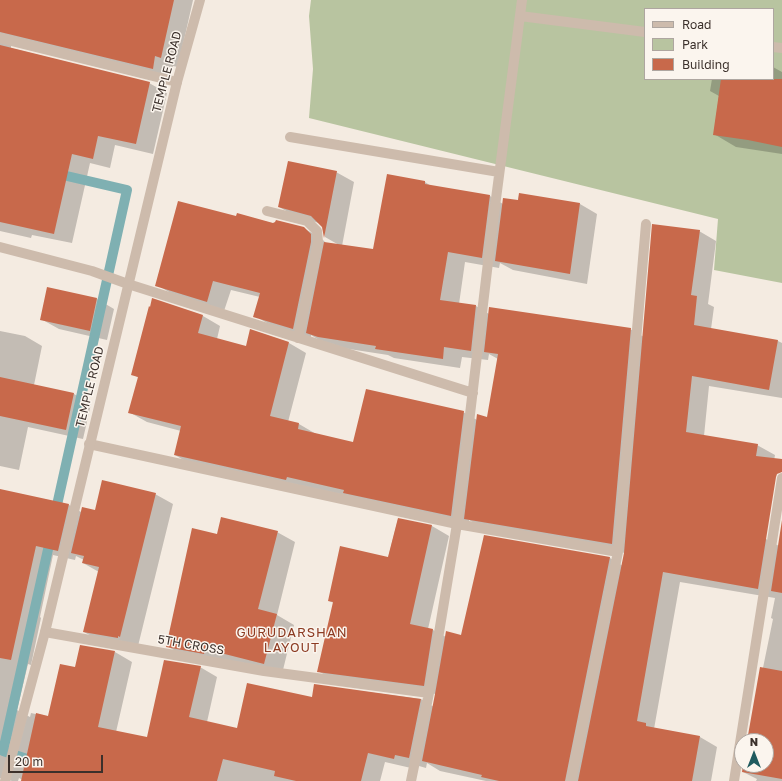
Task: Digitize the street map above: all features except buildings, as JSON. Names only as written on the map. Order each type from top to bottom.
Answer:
[{"type":"street","name":"TEMPLE ROAD","points":[[5,781],[45,632],[89,444],[124,283],[200,0]]},
{"type":"street","points":[[410,781],[429,693],[457,524],[522,0]]},
{"type":"street","points":[[520,16],[644,32]]},
{"type":"street","points":[[0,38],[177,82]]},
{"type":"street","points":[[290,137],[500,172]]},
{"type":"street","points":[[267,211],[307,221],[317,231],[318,242],[298,338]]},
{"type":"street","points":[[571,781],[618,552],[646,224]]},
{"type":"street","points":[[0,247],[92,271],[124,283],[473,393]]},
{"type":"street","points":[[89,444],[457,524],[618,552]]},
{"type":"street","points":[[734,781],[782,478]]},
{"type":"street","name":"5TH CROSS","points":[[45,632],[264,671],[429,693]]},
{"type":"green space","points":[[311,0],[782,0],[782,283],[714,270],[718,219],[309,118],[313,69],[309,16]]},
{"type":"waterway","points":[[54,173],[127,190],[55,514]]},
{"type":"waterway","points":[[39,763],[3,751],[51,536]]},
{"type":"district","name":"GURUDARSHAN LAYOUT","points":[[292,640]]}]
